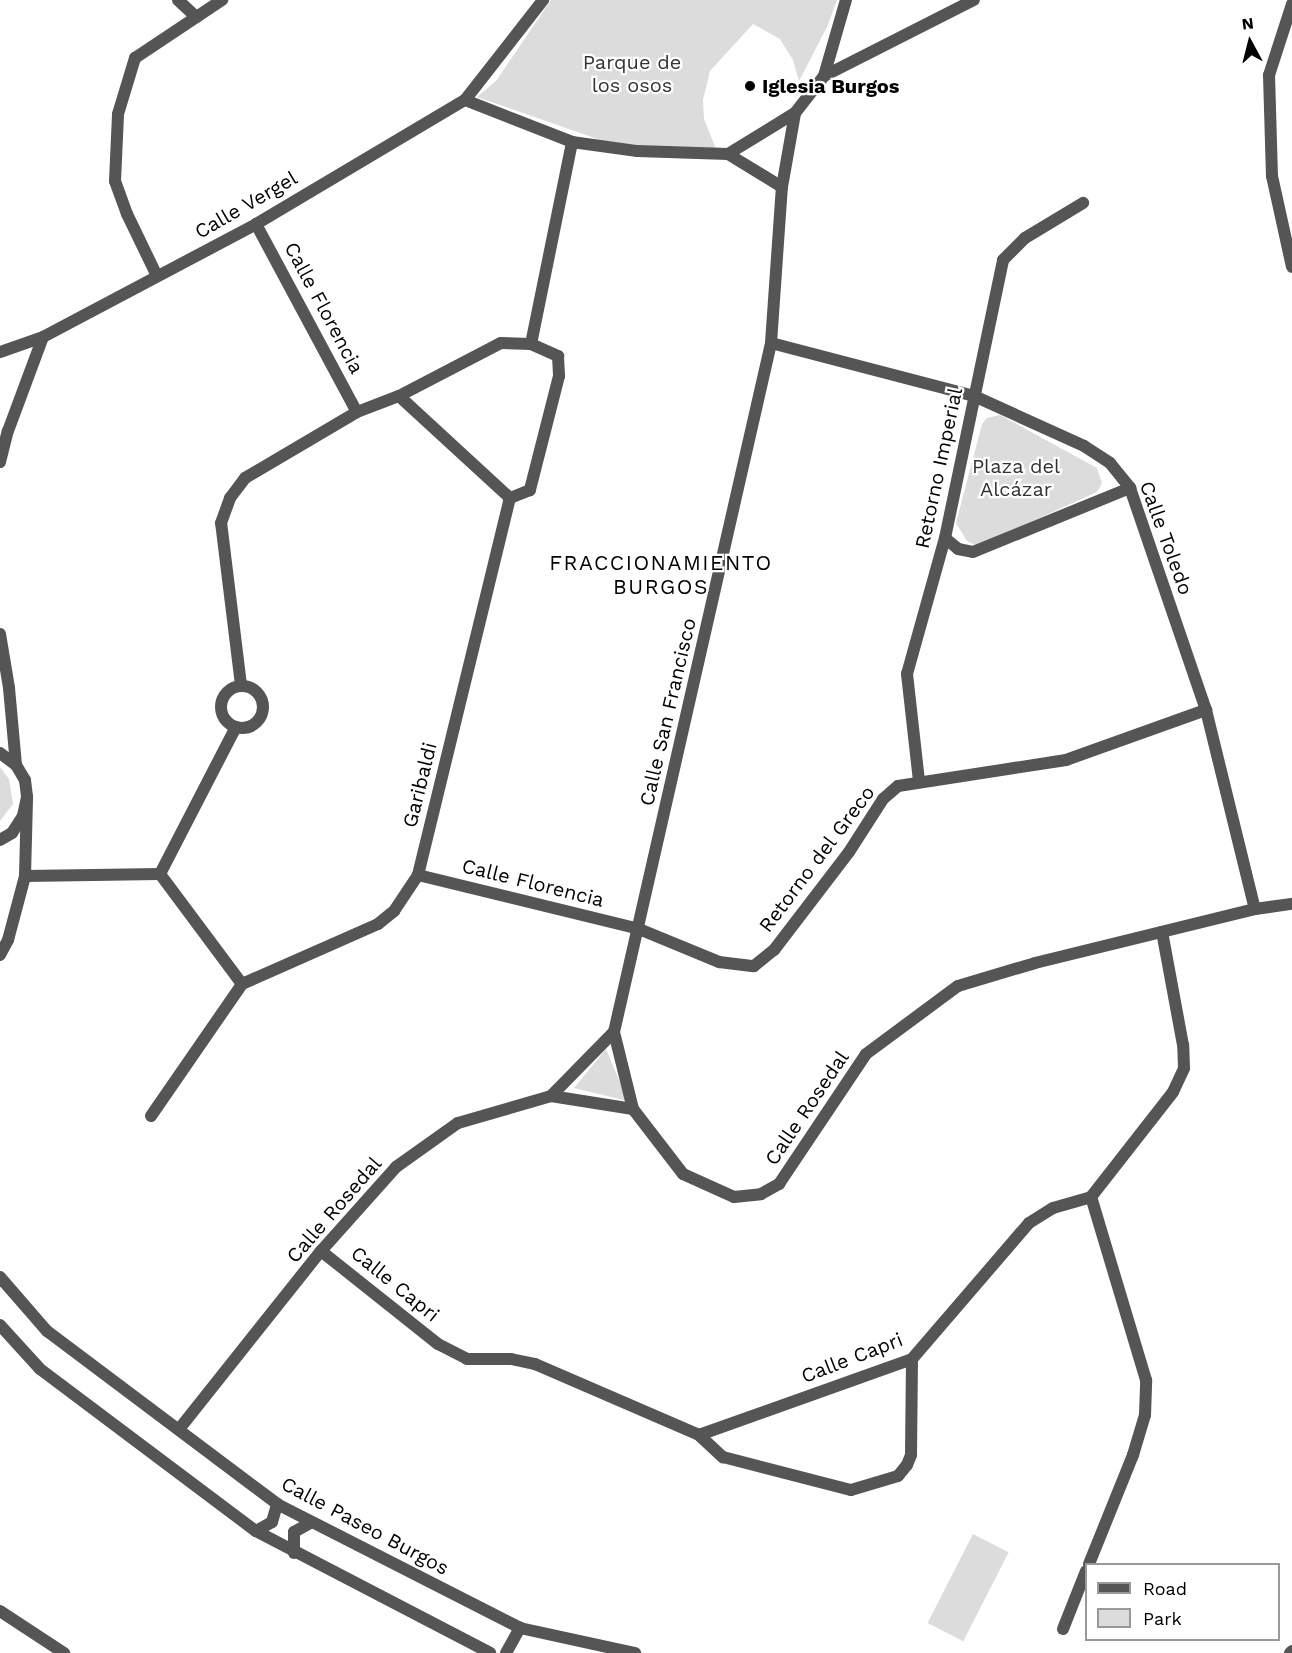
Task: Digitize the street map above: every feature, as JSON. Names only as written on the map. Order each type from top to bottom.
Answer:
[{"type":"street","points":[[178,0],[196,17]]},
{"type":"street","points":[[157,276],[127,214],[115,181],[118,114],[135,58],[222,0]]},
{"type":"street","points":[[543,0],[465,100],[572,142],[637,151],[728,154],[782,187]]},
{"type":"street","points":[[728,154],[795,113],[824,76],[846,0]]},
{"type":"street","points":[[824,76],[974,0]]},
{"type":"street","points":[[1292,4],[1286,38],[1269,75],[1272,176],[1292,267]]},
{"type":"street","name":"Calle Vergel","points":[[0,352],[43,337],[255,224],[465,100]]},
{"type":"street","name":"Calle San Francisco","points":[[633,1108],[614,1032],[771,343],[782,187],[795,113]]},
{"type":"street","points":[[531,344],[572,142]]},
{"type":"street","name":"Retorno Imperial","points":[[919,781],[908,674],[945,538],[1003,260],[1026,238],[1083,203]]},
{"type":"street","name":"Calle Florencia","points":[[255,224],[357,412]]},
{"type":"street","points":[[0,462],[8,431],[43,337]]},
{"type":"street","points":[[241,685],[221,523],[230,498],[245,478],[357,412],[399,396],[501,343],[531,344],[558,356],[559,376],[530,490],[510,498],[399,396]]},
{"type":"street","name":"Calle Toledo","points":[[771,343],[974,396],[1084,446],[1110,464],[1130,488],[1206,710],[1255,909]]},
{"type":"street","points":[[945,538],[958,549],[973,552],[1130,488]]},
{"type":"street","name":"Garibaldi","points":[[242,984],[378,924],[394,910],[418,875],[510,498]]},
{"type":"street","points":[[0,634],[9,688],[16,765],[24,780],[27,797],[25,876],[8,940],[0,955]]},
{"type":"street","points":[[241,685],[255,689],[263,701],[263,709],[257,722],[251,726],[236,727],[224,719],[221,704],[227,691],[241,685]]},
{"type":"street","name":"Retorno del Greco","points":[[639,929],[719,962],[754,966],[774,950],[849,852],[883,799],[898,786],[1066,760],[1206,710]]},
{"type":"street","points":[[160,874],[236,727]]},
{"type":"street","points":[[0,753],[16,765]]},
{"type":"street","points":[[0,840],[12,832],[23,816],[27,797]]},
{"type":"street","points":[[25,876],[160,874]]},
{"type":"street","points":[[151,1116],[242,984],[160,874]]},
{"type":"street","name":"Calle Florencia","points":[[418,875],[639,929]]},
{"type":"street","name":"Calle Rosedal","points":[[180,1428],[321,1251],[396,1167],[458,1123],[551,1096],[633,1108],[683,1174],[734,1197],[761,1194],[779,1184],[866,1054],[958,986],[1035,963],[1255,909],[1292,904]]},
{"type":"street","points":[[1089,1563],[1133,1455],[1145,1415],[1146,1380],[1091,1197],[1173,1092],[1184,1068],[1183,1045],[1162,932]]},
{"type":"street","points":[[551,1096],[614,1032]]},
{"type":"street","name":"Calle Capri","points":[[321,1251],[438,1344],[467,1359],[511,1359],[535,1364],[699,1435],[912,1359],[1029,1222],[1053,1208],[1091,1197]]},
{"type":"street","name":"Calle Paseo Burgos","points":[[0,1277],[46,1331],[180,1428],[277,1504],[310,1523],[520,1628],[635,1653]]},
{"type":"street","points":[[0,1325],[40,1369],[256,1531],[294,1553],[490,1653]]},
{"type":"street","points":[[699,1435],[723,1457],[851,1490],[898,1476],[911,1455],[912,1359]]},
{"type":"street","points":[[256,1531],[272,1522],[277,1504]]},
{"type":"street","points":[[294,1553],[294,1532],[310,1523]]},
{"type":"street","points":[[1063,1629],[1085,1574]]},
{"type":"street","points":[[0,1611],[64,1653]]},
{"type":"street","points":[[506,1653],[520,1628]]},
{"type":"green space","name":"Parque de los osos","points":[[551,0],[837,0],[827,27],[799,81],[793,60],[780,39],[753,24],[710,71],[703,100],[704,119],[716,149],[623,148],[477,97],[496,81]]},
{"type":"green space","name":"Plaza del Alcázar","points":[[1000,415],[1097,468],[1102,483],[1097,492],[977,546],[967,541],[956,523],[982,424],[987,418]]},
{"type":"green space","points":[[0,767],[9,779],[13,804],[0,821]]},
{"type":"green space","points":[[606,1049],[628,1101],[574,1088]]},
{"type":"green space","points":[[973,1534],[1009,1552],[963,1641],[928,1623]]},
{"type":"place","name":"Iglesia Burgos","points":[[750,86]]},
{"type":"district","name":"FRACCIONAMIENTO BURGOS","points":[[661,575]]}]
